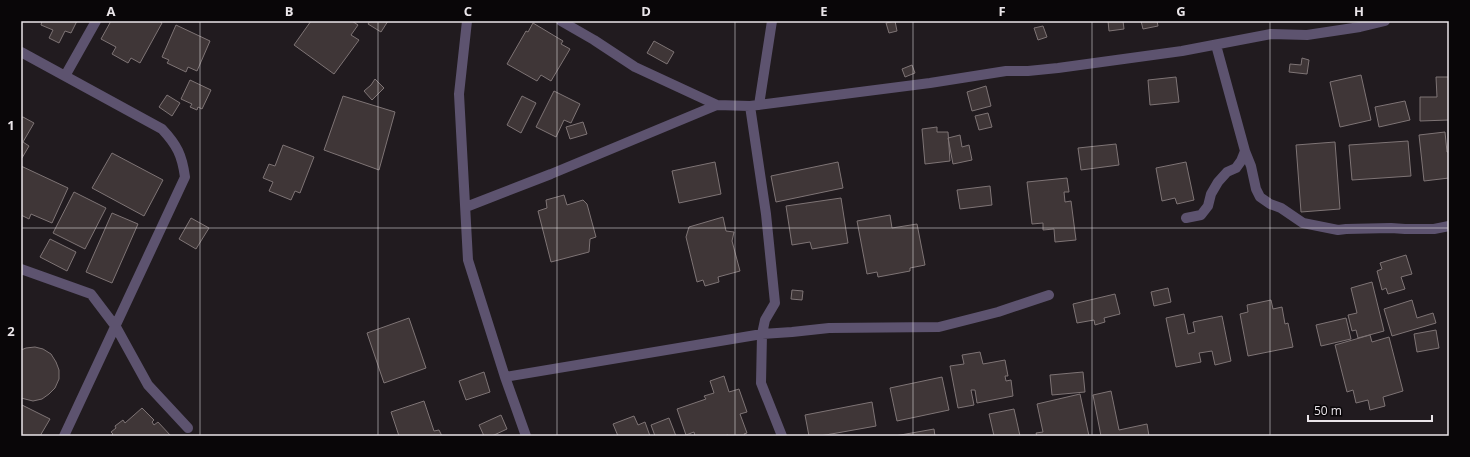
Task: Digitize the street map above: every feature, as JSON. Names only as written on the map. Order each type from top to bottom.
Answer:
[{"type":"street","points":[[65,76],[96,21]]},
{"type":"street","points":[[468,21],[459,94],[468,260],[505,377],[526,436]]},
{"type":"street","points":[[561,21],[594,40],[635,67],[717,105]]},
{"type":"street","points":[[772,21],[754,105],[775,304],[765,320],[762,334],[761,383],[782,436]]},
{"type":"street","points":[[466,207],[551,174],[717,105],[754,105],[930,83],[1006,71],[1028,71],[1058,68],[1216,45],[1272,34],[1307,35],[1360,27],[1385,21]]},
{"type":"street","points":[[1216,45],[1245,151],[1260,198],[1281,208],[1303,223],[1338,230],[1390,228],[1434,229],[1449,226]]},
{"type":"street","points":[[21,52],[162,129],[174,142],[180,153],[185,177],[64,436]]},
{"type":"street","points":[[1186,218],[1200,215],[1208,206],[1211,194],[1218,182],[1227,172],[1236,168],[1245,151]]},
{"type":"street","points":[[21,269],[91,294],[116,327],[148,385],[188,428]]},
{"type":"street","points":[[505,377],[762,334],[829,328],[939,327],[998,312],[1049,295]]},
{"type":"building","points":[[42,21],[77,21],[71,33],[65,31],[59,43],[49,38],[53,30],[41,25]]},
{"type":"building","points":[[111,21],[159,21],[162,23],[140,63],[131,58],[128,63],[112,54],[116,47],[101,39]]},
{"type":"building","points":[[311,21],[352,21],[358,25],[351,35],[359,40],[334,74],[294,45]]},
{"type":"building","points":[[370,21],[388,21],[381,32],[368,24]]},
{"type":"building","points":[[895,21],[897,31],[889,33],[886,23]]},
{"type":"building","points":[[1108,21],[1123,21],[1124,29],[1109,31]]},
{"type":"building","points":[[1141,21],[1157,21],[1158,26],[1143,29]]},
{"type":"building","points":[[533,23],[563,41],[561,44],[570,49],[551,81],[541,75],[537,81],[507,64],[526,31],[528,32]]},
{"type":"building","points":[[176,25],[210,41],[197,71],[188,67],[186,72],[167,63],[169,60],[162,57]]},
{"type":"building","points":[[1043,26],[1047,37],[1038,40],[1034,28]]},
{"type":"building","points":[[654,41],[674,52],[667,64],[647,53]]},
{"type":"building","points":[[1302,58],[1309,60],[1307,74],[1289,72],[1290,64],[1301,65]]},
{"type":"building","points":[[912,65],[915,73],[905,77],[902,69]]},
{"type":"building","points":[[1361,75],[1371,120],[1340,127],[1330,82]]},
{"type":"building","points":[[1176,77],[1179,102],[1150,105],[1148,80]]},
{"type":"building","points":[[1436,77],[1449,77],[1449,120],[1420,121],[1420,97],[1437,97]]},
{"type":"building","points":[[375,79],[384,88],[372,100],[364,91]]},
{"type":"building","points":[[190,80],[211,90],[202,109],[198,107],[197,110],[190,107],[192,104],[181,99]]},
{"type":"building","points":[[986,86],[991,106],[972,111],[967,92]]},
{"type":"building","points":[[554,91],[580,104],[571,123],[564,120],[556,137],[536,127]]},
{"type":"building","points":[[167,95],[180,103],[172,116],[159,107]]},
{"type":"building","points":[[343,96],[395,112],[379,170],[324,150]]},
{"type":"building","points":[[522,96],[536,103],[521,133],[507,125]]},
{"type":"building","points":[[1405,101],[1410,120],[1379,127],[1375,107]]},
{"type":"building","points":[[988,113],[992,127],[979,130],[975,116]]},
{"type":"building","points":[[21,117],[34,123],[23,142],[29,146],[22,158]]},
{"type":"building","points":[[583,122],[587,134],[570,139],[566,127]]},
{"type":"building","points":[[937,127],[937,132],[948,132],[950,161],[925,164],[922,129]]},
{"type":"building","points":[[1445,132],[1447,152],[1449,152],[1449,178],[1424,181],[1419,135]]},
{"type":"building","points":[[960,135],[962,147],[969,145],[972,160],[953,164],[948,138]]},
{"type":"building","points":[[1408,141],[1411,176],[1352,180],[1349,145]]},
{"type":"building","points":[[1335,142],[1340,209],[1301,212],[1296,145]]},
{"type":"building","points":[[1116,144],[1119,165],[1081,170],[1078,148]]},
{"type":"building","points":[[283,145],[314,157],[300,193],[295,191],[291,200],[269,191],[273,182],[263,178],[269,164],[275,166]]},
{"type":"building","points":[[112,153],[163,180],[144,216],[92,188]]},
{"type":"building","points":[[715,162],[721,194],[679,203],[672,171]]},
{"type":"building","points":[[838,162],[843,188],[776,202],[771,176]]},
{"type":"building","points":[[1186,162],[1194,200],[1177,204],[1175,198],[1162,201],[1156,168]]},
{"type":"building","points":[[21,166],[68,188],[52,223],[31,214],[29,219],[21,215]]},
{"type":"building","points":[[1067,178],[1069,192],[1064,192],[1065,202],[1071,201],[1076,240],[1055,242],[1054,229],[1043,230],[1043,223],[1032,224],[1027,182]]},
{"type":"building","points":[[990,186],[992,205],[960,209],[957,190]]},
{"type":"building","points":[[74,192],[106,208],[85,249],[53,233]]},
{"type":"building","points":[[564,195],[567,205],[583,200],[587,204],[596,237],[590,239],[589,252],[551,262],[538,211],[547,208],[546,200]]},
{"type":"building","points":[[841,198],[848,243],[812,249],[810,242],[792,245],[786,206]]},
{"type":"building","points":[[112,213],[138,224],[112,283],[86,272]]},
{"type":"building","points":[[890,215],[892,228],[917,224],[925,265],[910,268],[910,271],[878,277],[877,272],[867,274],[857,221]]},
{"type":"building","points":[[723,217],[726,231],[734,232],[732,241],[740,271],[718,277],[719,282],[705,286],[703,280],[697,282],[686,237],[689,227]]},
{"type":"building","points":[[191,218],[209,228],[196,249],[179,239]]},
{"type":"building","points":[[50,239],[76,252],[67,271],[40,257]]},
{"type":"building","points":[[1406,255],[1412,274],[1401,277],[1405,289],[1388,294],[1386,288],[1382,290],[1377,271],[1382,269],[1380,263]]},
{"type":"building","points":[[1372,282],[1384,331],[1358,338],[1356,330],[1352,331],[1348,315],[1357,313],[1351,288]]},
{"type":"building","points":[[1168,288],[1171,302],[1154,306],[1151,292]]},
{"type":"building","points":[[792,290],[803,291],[802,300],[791,299]]},
{"type":"building","points":[[1115,294],[1120,314],[1104,318],[1105,322],[1095,325],[1094,320],[1077,323],[1073,304]]},
{"type":"building","points":[[1271,300],[1273,309],[1282,307],[1285,324],[1288,323],[1293,347],[1248,356],[1240,314],[1248,312],[1247,305]]},
{"type":"building","points":[[1412,300],[1417,318],[1433,313],[1436,323],[1392,336],[1384,309]]},
{"type":"building","points":[[1184,314],[1188,334],[1195,332],[1193,322],[1222,316],[1231,361],[1215,365],[1212,351],[1199,353],[1201,362],[1176,367],[1166,318]]},
{"type":"building","points":[[409,318],[426,368],[384,383],[367,333]]},
{"type":"building","points":[[1346,318],[1351,339],[1321,346],[1316,325]]},
{"type":"building","points":[[1436,330],[1439,348],[1417,352],[1414,334]]},
{"type":"building","points":[[1370,335],[1372,342],[1389,337],[1403,391],[1383,397],[1385,406],[1370,410],[1368,400],[1356,403],[1353,390],[1347,392],[1335,345]]},
{"type":"building","points":[[35,347],[43,349],[51,354],[59,370],[59,379],[55,388],[49,394],[42,399],[33,401],[21,398],[21,350]]},
{"type":"building","points":[[980,352],[983,364],[1005,360],[1008,376],[1005,376],[1006,381],[1011,380],[1013,396],[977,403],[975,390],[971,390],[974,405],[958,408],[950,366],[964,364],[962,355]]},
{"type":"building","points":[[484,372],[490,392],[466,400],[459,381]]},
{"type":"building","points":[[1083,372],[1085,392],[1052,395],[1050,375]]},
{"type":"building","points":[[724,376],[729,392],[739,389],[747,412],[740,414],[747,433],[744,434],[745,436],[695,436],[694,432],[686,435],[677,409],[706,399],[704,396],[714,393],[710,381]]},
{"type":"building","points":[[942,377],[949,410],[897,421],[890,388]]},
{"type":"building","points":[[1111,391],[1119,430],[1147,424],[1149,436],[1101,436],[1093,395]]},
{"type":"building","points":[[1080,394],[1089,436],[1037,436],[1036,433],[1043,432],[1037,404]]},
{"type":"building","points":[[424,401],[434,431],[439,430],[442,436],[399,436],[391,412]]},
{"type":"building","points":[[872,402],[876,426],[820,436],[809,436],[805,415]]},
{"type":"building","points":[[22,405],[50,419],[40,436],[21,436]]},
{"type":"building","points":[[142,408],[154,420],[152,422],[154,425],[158,422],[171,436],[111,436],[113,434],[111,432],[116,428],[115,426],[123,420],[125,423]]},
{"type":"building","points":[[1014,409],[1020,436],[994,436],[989,414]]},
{"type":"building","points":[[501,415],[507,429],[492,436],[484,436],[479,425]]},
{"type":"building","points":[[634,416],[638,425],[645,422],[650,436],[618,436],[613,424]]},
{"type":"building","points":[[669,418],[676,436],[655,436],[651,425]]},
{"type":"building","points":[[934,429],[935,436],[895,436]]}]
